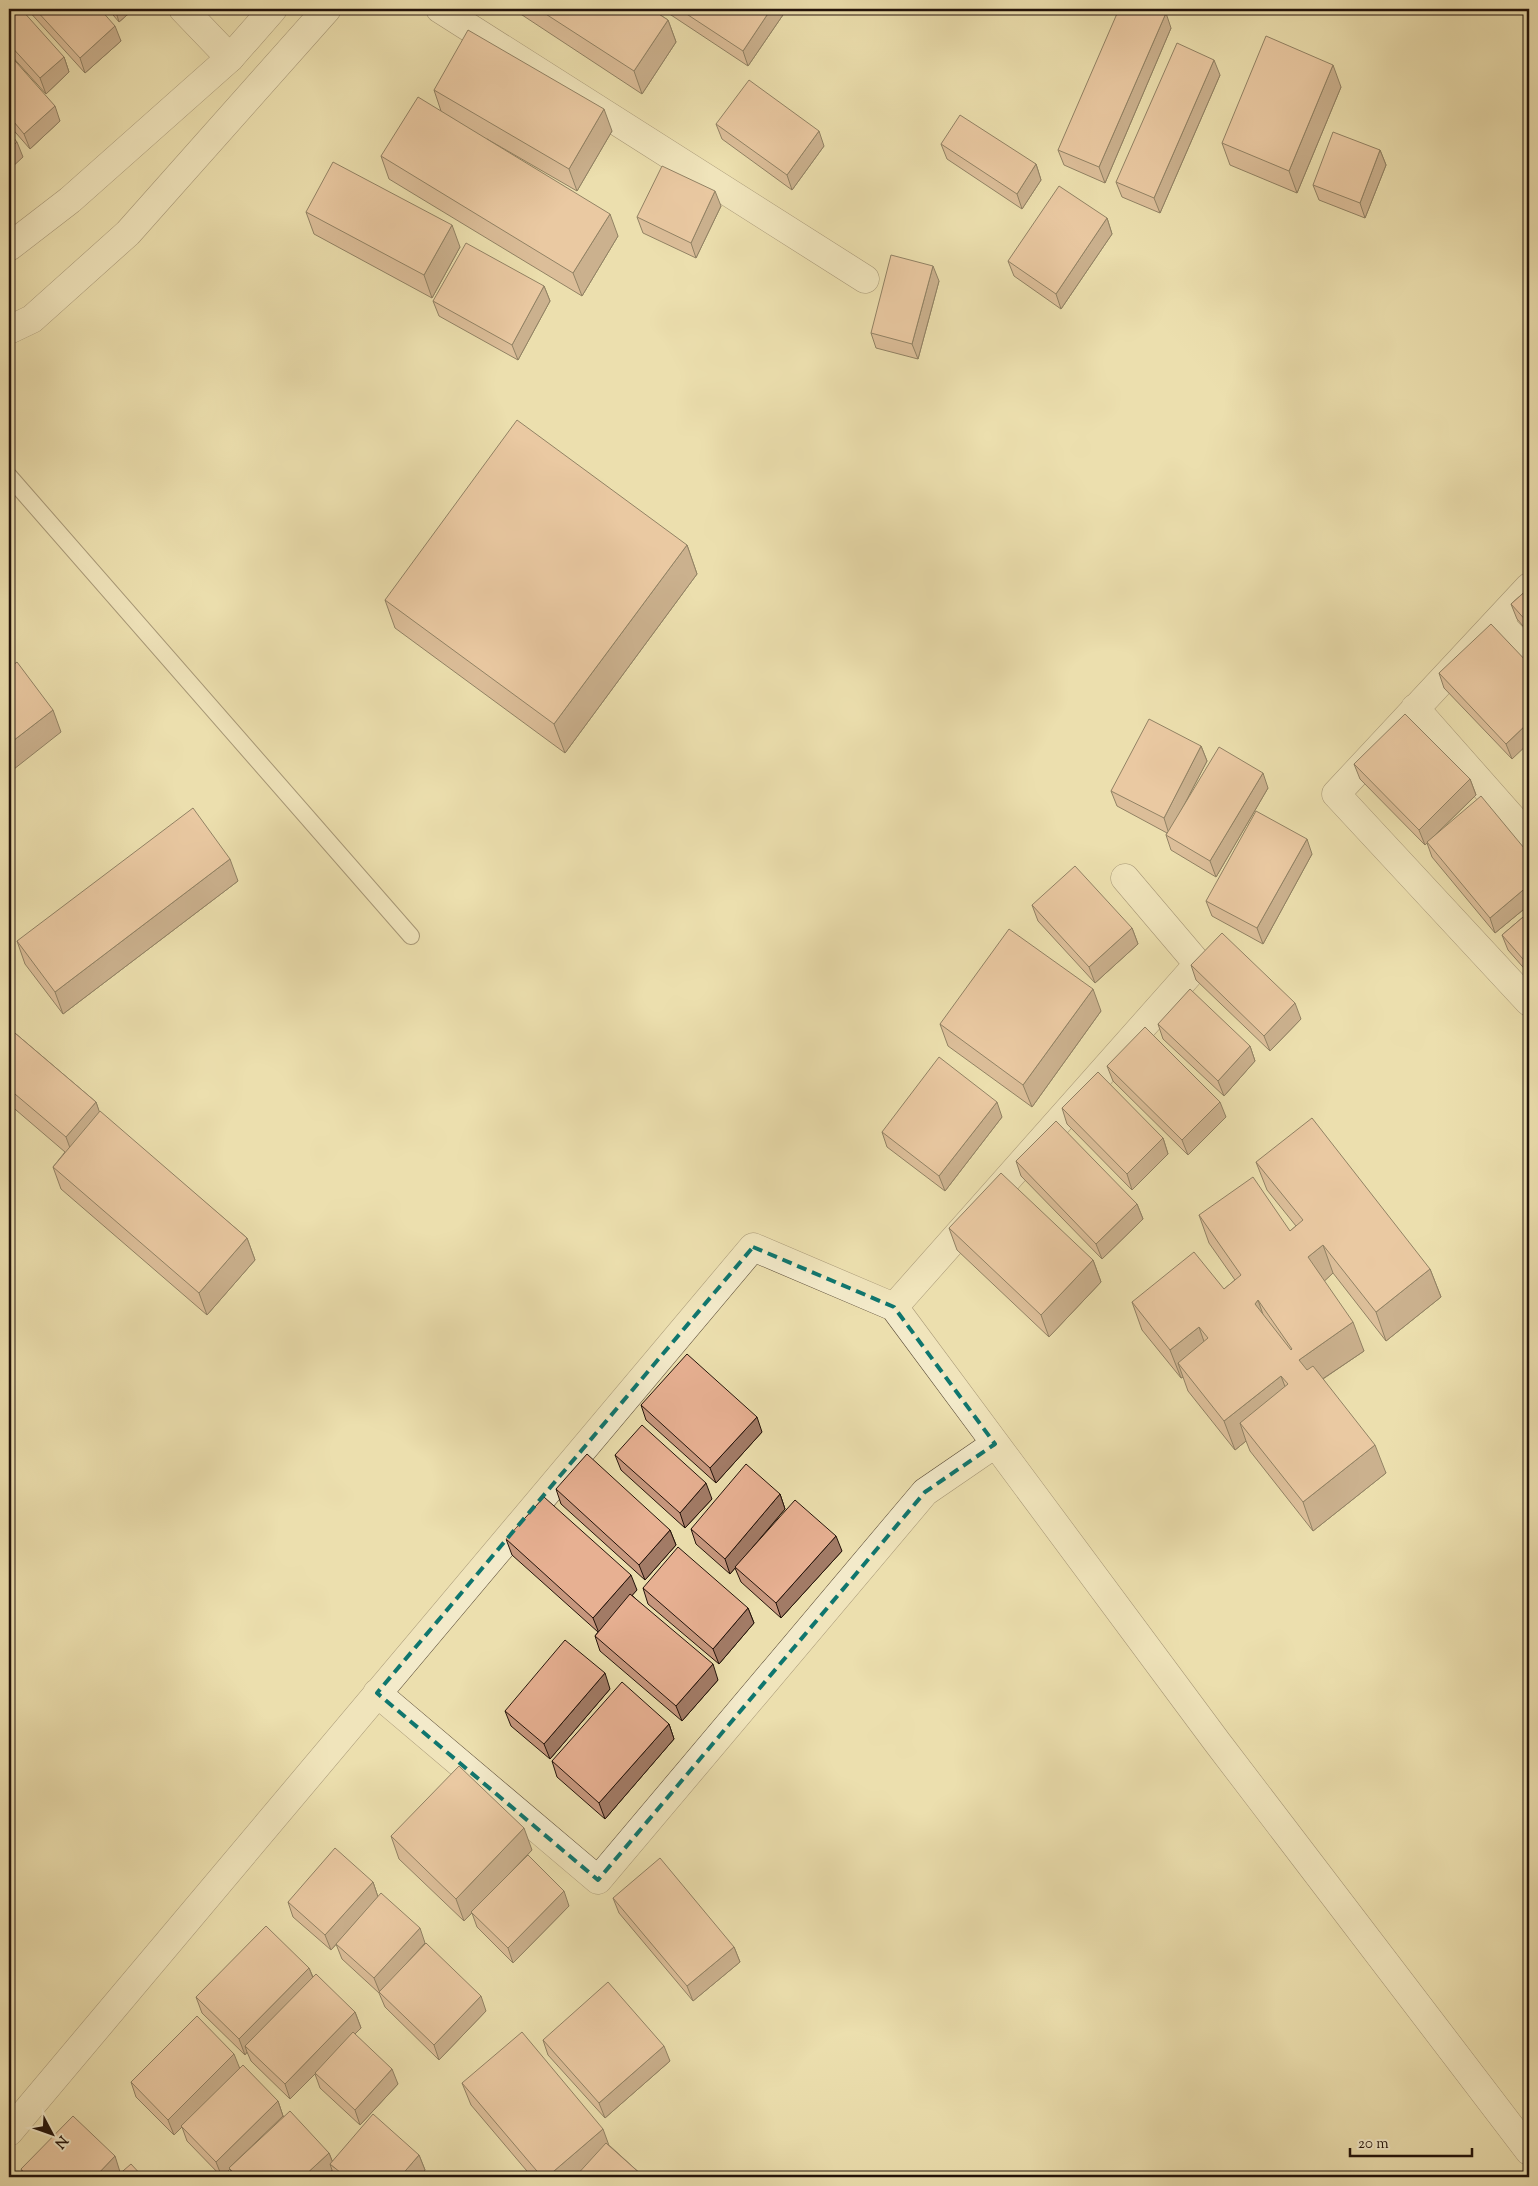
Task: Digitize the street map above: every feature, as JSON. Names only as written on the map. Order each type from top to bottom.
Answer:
[{"type":"street","points":[[183,9],[230,58]]},
{"type":"street","points":[[9,247],[70,200],[230,58],[273,9]]},
{"type":"street","points":[[9,330],[32,319],[128,233],[327,9]]},
{"type":"street","points":[[440,9],[865,279]]},
{"type":"street","points":[[1529,587],[1336,794],[1529,1002]]},
{"type":"street","points":[[1498,621],[1529,655]]},
{"type":"street","points":[[1415,708],[1529,838]]},
{"type":"street","points":[[894,1307],[1198,964],[1125,878]]},
{"type":"street","points":[[9,2132],[753,1247],[894,1307],[1217,1742],[1529,2151]]},
{"type":"street","points":[[377,1693],[598,1880],[925,1492],[995,1444]]},
{"type":"lane","points":[[9,476],[411,936]]},
{"type":"highlighted area","points":[[753,1247],[894,1307],[995,1444],[925,1492],[598,1880],[377,1693]]},
{"type":"building","points":[[9,9],[21,9],[64,57],[40,78],[9,44]]},
{"type":"building","points":[[35,9],[100,9],[115,26],[80,58]]},
{"type":"building","points":[[538,9],[651,9],[668,20],[634,71]]},
{"type":"building","points":[[679,9],[771,9],[743,51]]},
{"type":"building","points":[[1119,9],[1155,9],[1166,13],[1099,167],[1058,150]]},
{"type":"building","points":[[468,30],[604,109],[569,169],[434,90]]},
{"type":"building","points":[[1266,36],[1333,65],[1289,171],[1222,143]]},
{"type":"building","points":[[1177,43],[1214,60],[1154,198],[1116,182]]},
{"type":"building","points":[[9,54],[55,106],[24,134],[9,116]]},
{"type":"building","points":[[749,80],[819,131],[787,175],[716,124]]},
{"type":"building","points":[[418,97],[610,214],[573,273],[381,156]]},
{"type":"building","points":[[960,115],[1036,164],[1017,194],[941,144]]},
{"type":"building","points":[[9,132],[17,142],[9,149]]},
{"type":"building","points":[[1333,132],[1380,150],[1360,203],[1313,185]]},
{"type":"building","points":[[333,162],[452,225],[424,275],[306,212]]},
{"type":"building","points":[[662,166],[715,191],[691,243],[637,217]]},
{"type":"building","points":[[1059,186],[1107,218],[1056,294],[1008,261]]},
{"type":"building","points":[[466,243],[544,286],[512,345],[433,301]]},
{"type":"building","points":[[891,255],[933,266],[912,344],[871,333]]},
{"type":"building","points":[[517,420],[687,545],[554,724],[385,600]]},
{"type":"building","points":[[1529,588],[1529,624],[1511,604]]},
{"type":"building","points":[[1491,624],[1529,664],[1529,722],[1506,744],[1439,673]]},
{"type":"building","points":[[17,662],[53,710],[9,744],[9,668]]},
{"type":"building","points":[[1405,714],[1470,779],[1419,830],[1354,764]]},
{"type":"building","points":[[1149,719],[1201,746],[1164,818],[1111,791]]},
{"type":"building","points":[[1219,747],[1263,773],[1210,861],[1166,835]]},
{"type":"building","points":[[1481,796],[1529,854],[1529,885],[1490,918],[1427,842]]},
{"type":"building","points":[[193,808],[230,859],[55,992],[17,941]]},
{"type":"building","points":[[1256,811],[1307,839],[1257,928],[1206,901]]},
{"type":"building","points":[[1075,866],[1132,928],[1089,967],[1032,905]]},
{"type":"building","points":[[1529,912],[1529,966],[1502,935]]},
{"type":"building","points":[[1009,929],[1093,989],[1023,1085],[940,1024]]},
{"type":"building","points":[[1222,933],[1295,1003],[1264,1036],[1191,965]]},
{"type":"building","points":[[1190,989],[1250,1046],[1218,1081],[1158,1024]]},
{"type":"building","points":[[1145,1027],[1220,1102],[1182,1140],[1107,1066]]},
{"type":"building","points":[[9,1028],[96,1102],[66,1137],[9,1089]]},
{"type":"building","points":[[939,1057],[997,1102],[939,1176],[882,1132]]},
{"type":"building","points":[[1098,1072],[1163,1138],[1127,1174],[1062,1108]]},
{"type":"building","points":[[100,1111],[247,1238],[199,1293],[53,1167]]},
{"type":"building","points":[[1312,1118],[1430,1269],[1376,1312],[1323,1245],[1308,1257],[1353,1322],[1299,1360],[1307,1370],[1313,1366],[1375,1445],[1303,1502],[1240,1423],[1288,1384],[1281,1376],[1224,1421],[1178,1363],[1208,1338],[1199,1327],[1170,1350],[1132,1302],[1194,1252],[1224,1289],[1241,1275],[1199,1215],[1253,1177],[1290,1231],[1303,1220],[1256,1162]],"holes":[[[1258,1300],[1292,1349],[1255,1304]]]},
{"type":"building","points":[[1056,1121],[1137,1204],[1096,1244],[1016,1161]]},
{"type":"building","points":[[1001,1173],[1093,1260],[1041,1315],[949,1228]]},
{"type":"building","points":[[687,1354],[757,1417],[710,1468],[641,1405]]},
{"type":"building","points":[[642,1425],[706,1483],[680,1513],[615,1455]]},
{"type":"building","points":[[587,1454],[670,1530],[639,1565],[556,1489]]},
{"type":"building","points":[[746,1464],[780,1494],[725,1559],[691,1529]]},
{"type":"building","points":[[544,1497],[631,1575],[593,1618],[506,1539]]},
{"type":"building","points":[[795,1500],[836,1536],[776,1603],[735,1567]]},
{"type":"building","points":[[678,1547],[748,1608],[713,1649],[643,1588]]},
{"type":"building","points":[[630,1594],[713,1664],[676,1706],[595,1636]]},
{"type":"building","points":[[565,1640],[605,1673],[544,1744],[505,1711]]},
{"type":"building","points":[[622,1682],[669,1724],[599,1803],[552,1761]]},
{"type":"building","points":[[459,1766],[524,1828],[456,1899],[391,1836]]},
{"type":"building","points":[[335,1848],[373,1882],[325,1935],[288,1902]]},
{"type":"building","points":[[528,1855],[564,1891],[508,1948],[471,1912]]},
{"type":"building","points":[[660,1858],[734,1947],[687,1986],[613,1898]]},
{"type":"building","points":[[381,1893],[420,1928],[374,1978],[336,1944]]},
{"type":"building","points":[[266,1926],[309,1968],[239,2039],[196,1997]]},
{"type":"building","points":[[426,1943],[481,1996],[434,2045],[379,1992]]},
{"type":"building","points":[[316,1974],[355,2012],[285,2084],[245,2046]]},
{"type":"building","points":[[608,1982],[664,2046],[599,2103],[543,2040]]},
{"type":"building","points":[[197,2016],[234,2054],[168,2120],[131,2082]]},
{"type":"building","points":[[353,2032],[392,2069],[355,2110],[315,2073]]},
{"type":"building","points":[[522,2032],[603,2129],[547,2177],[542,2177],[462,2083]]},
{"type":"building","points":[[243,2065],[278,2101],[216,2162],[181,2126]]},
{"type":"building","points":[[290,2111],[329,2153],[303,2177],[238,2177],[229,2168]]},
{"type":"building","points":[[373,2114],[419,2155],[400,2177],[346,2177],[330,2164]]},
{"type":"building","points":[[73,2116],[115,2156],[95,2177],[29,2177],[21,2169]]},
{"type":"building","points":[[606,2143],[644,2177],[575,2177]]},
{"type":"building","points":[[131,2164],[143,2177],[116,2177]]}]
